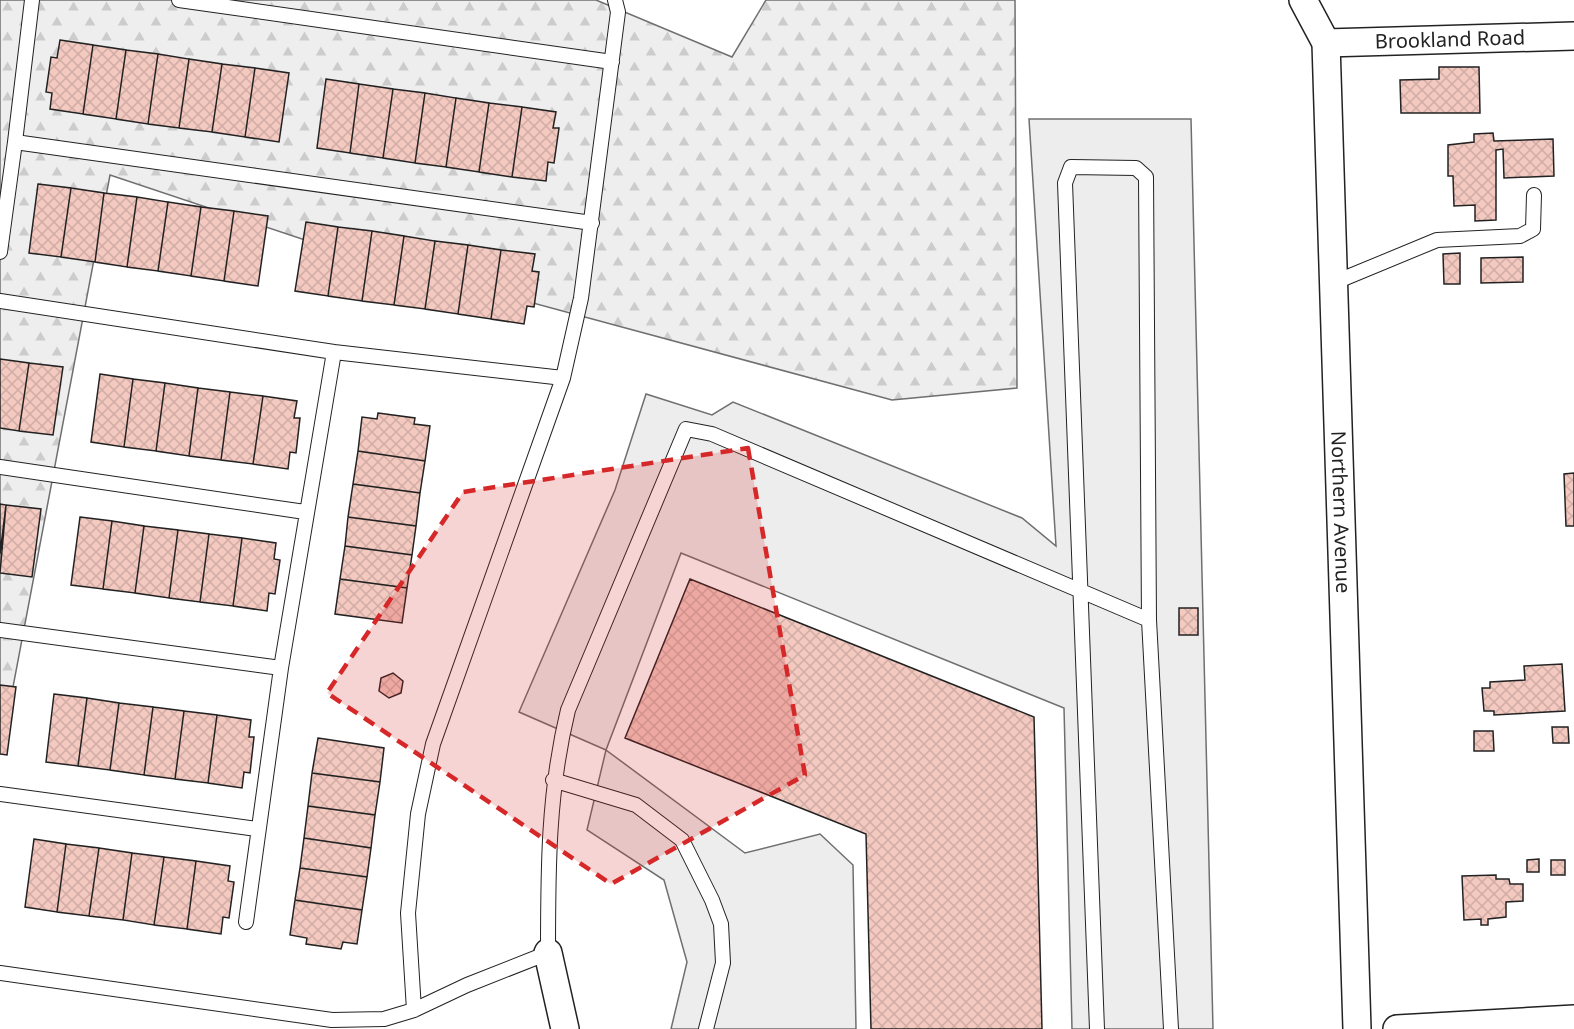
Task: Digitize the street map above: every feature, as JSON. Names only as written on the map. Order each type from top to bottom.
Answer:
[{"type":"street","name":"Northern Avenue","points":[[1303,0],[1326,43],[1357,1029]]},
{"type":"street","name":"Brookland Road","points":[[1326,43],[1574,36]]},
{"type":"street","points":[[548,953],[565,1029]]},
{"type":"street","points":[[1397,1029],[1574,1019]]},
{"type":"lane","points":[[0,252],[32,0]]},
{"type":"lane","points":[[179,0],[612,62]]},
{"type":"lane","points":[[414,1010],[408,913],[418,814],[433,744],[563,378],[581,298],[592,223],[618,12],[615,0]]},
{"type":"lane","points":[[15,142],[592,223]]},
{"type":"lane","points":[[1097,1029],[1065,183],[1071,167],[1136,168],[1146,177],[1149,620],[1172,1029]]},
{"type":"lane","points":[[1333,283],[1437,240],[1520,236],[1533,229],[1534,195]]},
{"type":"lane","points":[[0,301],[334,352],[563,378]]},
{"type":"lane","points":[[246,922],[257,829],[305,512],[334,352]]},
{"type":"lane","points":[[0,973],[332,1020],[384,1019],[414,1010],[548,953],[548,862],[554,780],[568,710],[686,429],[712,434],[1149,620]]},
{"type":"lane","points":[[0,467],[305,512]]},
{"type":"lane","points":[[0,630],[281,668]]},
{"type":"lane","points":[[554,780],[636,805],[682,840],[712,900],[721,924],[723,963],[706,1029]]},
{"type":"lane","points":[[0,794],[257,829]]},
{"type":"highlighted area","points":[[748,448],[805,775],[611,884],[327,693],[463,492]]},
{"type":"green space","points":[[0,0],[596,0],[732,57],[766,0],[1015,0],[1017,388],[892,400],[326,247],[110,175],[6,724],[0,721]]},
{"type":"shaded area","points":[[1029,119],[1191,119],[1213,1029],[1072,1029],[1064,708],[681,553],[606,750],[519,712],[615,490],[646,394],[712,415],[733,402],[1022,518],[1056,546]]},
{"type":"shaded area","points":[[606,750],[745,853],[820,834],[853,865],[856,1029],[671,1029],[687,962],[664,880],[587,830]]},
{"type":"building","points":[[60,40],[93,45],[83,114],[50,109],[52,93],[46,92],[51,57],[57,58]]},
{"type":"building","points":[[93,45],[126,50],[116,119],[83,114]]},
{"type":"building","points":[[126,50],[158,54],[148,124],[116,119]]},
{"type":"building","points":[[158,54],[189,59],[179,128],[148,124]]},
{"type":"building","points":[[189,59],[222,64],[212,132],[179,128]]},
{"type":"building","points":[[222,64],[255,68],[245,137],[212,132]]},
{"type":"building","points":[[1439,67],[1479,67],[1480,113],[1401,113],[1400,80],[1439,79]]},
{"type":"building","points":[[255,68],[289,73],[279,142],[245,137]]},
{"type":"building","points":[[326,79],[359,84],[350,153],[317,148]]},
{"type":"building","points":[[359,84],[393,89],[383,158],[350,153]]},
{"type":"building","points":[[393,89],[425,93],[415,163],[383,158]]},
{"type":"building","points":[[425,93],[456,98],[446,167],[415,163]]},
{"type":"building","points":[[456,98],[489,103],[479,172],[446,167]]},
{"type":"building","points":[[489,103],[522,107],[512,177],[479,172]]},
{"type":"building","points":[[522,107],[556,112],[553,128],[559,128],[554,163],[548,162],[546,181],[512,177]]},
{"type":"building","points":[[1493,133],[1494,141],[1553,139],[1554,176],[1504,178],[1503,149],[1496,150],[1496,220],[1475,221],[1475,205],[1454,206],[1453,176],[1448,176],[1448,145],[1474,142],[1474,134]]},
{"type":"building","points":[[38,184],[71,188],[61,257],[29,253]]},
{"type":"building","points":[[71,188],[104,193],[95,262],[61,257]]},
{"type":"building","points":[[104,193],[137,197],[127,267],[95,262]]},
{"type":"building","points":[[137,197],[168,202],[158,271],[127,267]]},
{"type":"building","points":[[168,202],[201,207],[191,276],[158,271]]},
{"type":"building","points":[[201,207],[234,211],[224,281],[191,276]]},
{"type":"building","points":[[234,211],[268,216],[258,286],[224,281]]},
{"type":"building","points":[[306,222],[338,227],[328,296],[295,291]]},
{"type":"building","points":[[338,227],[372,231],[362,301],[328,296]]},
{"type":"building","points":[[372,231],[404,236],[394,305],[362,301]]},
{"type":"building","points":[[404,236],[435,241],[425,309],[394,305]]},
{"type":"building","points":[[435,241],[468,245],[458,314],[425,309]]},
{"type":"building","points":[[468,245],[501,250],[491,319],[458,314]]},
{"type":"building","points":[[501,250],[535,254],[532,271],[539,272],[534,307],[527,306],[524,324],[491,319]]},
{"type":"building","points":[[1460,253],[1460,284],[1444,284],[1443,254]]},
{"type":"building","points":[[1523,257],[1523,282],[1481,283],[1481,258]]},
{"type":"building","points":[[0,359],[29,363],[19,431],[0,428]]},
{"type":"building","points":[[29,363],[63,367],[53,435],[19,431]]},
{"type":"building","points":[[100,374],[133,379],[124,447],[91,442]]},
{"type":"building","points":[[133,379],[165,383],[156,451],[124,447]]},
{"type":"building","points":[[165,383],[198,388],[189,456],[156,451]]},
{"type":"building","points":[[198,388],[230,392],[221,460],[189,456]]},
{"type":"building","points":[[230,392],[263,396],[253,464],[221,460]]},
{"type":"building","points":[[263,396],[297,401],[294,418],[300,418],[296,453],[290,452],[288,469],[253,464]]},
{"type":"building","points":[[378,413],[415,418],[414,424],[430,426],[425,461],[358,451],[362,417],[377,419]]},
{"type":"building","points":[[358,451],[425,461],[420,493],[353,484]]},
{"type":"building","points":[[1574,473],[1574,526],[1566,526],[1564,474]]},
{"type":"building","points":[[353,484],[420,493],[416,526],[348,517]]},
{"type":"building","points":[[0,504],[6,505],[0,554]]},
{"type":"building","points":[[6,505],[41,509],[32,577],[0,573]]},
{"type":"building","points":[[80,517],[112,521],[103,589],[71,585]]},
{"type":"building","points":[[348,517],[416,526],[412,555],[345,546]]},
{"type":"building","points":[[112,521],[144,526],[135,593],[103,589]]},
{"type":"building","points":[[144,526],[178,530],[169,598],[135,593]]},
{"type":"building","points":[[178,530],[209,534],[200,602],[169,598]]},
{"type":"building","points":[[209,534],[242,538],[233,606],[200,602]]},
{"type":"building","points":[[242,538],[276,543],[274,559],[280,560],[275,594],[269,593],[267,611],[233,606]]},
{"type":"building","points":[[345,546],[412,555],[407,588],[340,579]]},
{"type":"building","points":[[340,579],[407,588],[402,623],[335,614]]},
{"type":"building","points":[[690,579],[1034,717],[1042,1029],[871,1029],[866,834],[625,738]]},
{"type":"building","points":[[1179,608],[1198,608],[1198,635],[1179,635]]},
{"type":"building","points":[[1562,664],[1565,711],[1494,715],[1494,711],[1484,711],[1482,688],[1490,688],[1490,682],[1525,680],[1524,666]]},
{"type":"building","points":[[393,673],[403,681],[401,693],[389,698],[379,691],[381,678]]},
{"type":"building","points":[[0,685],[16,687],[7,755],[0,754]]},
{"type":"building","points":[[54,694],[87,698],[78,766],[46,762]]},
{"type":"building","points":[[87,698],[119,703],[110,770],[78,766]]},
{"type":"building","points":[[119,703],[153,707],[144,775],[110,770]]},
{"type":"building","points":[[153,707],[184,711],[175,779],[144,775]]},
{"type":"building","points":[[184,711],[217,715],[208,783],[175,779]]},
{"type":"building","points":[[217,715],[251,720],[249,737],[254,737],[250,773],[244,772],[242,788],[208,783]]},
{"type":"building","points":[[1552,727],[1568,727],[1569,743],[1553,743]]},
{"type":"building","points":[[1474,731],[1493,731],[1494,751],[1474,751]]},
{"type":"building","points":[[318,738],[384,748],[380,782],[312,773]]},
{"type":"building","points":[[312,773],[380,782],[375,815],[308,806]]},
{"type":"building","points":[[308,806],[375,815],[371,848],[304,838]]},
{"type":"building","points":[[304,838],[371,848],[367,877],[300,868]]},
{"type":"building","points":[[34,839],[66,844],[57,912],[25,907]]},
{"type":"building","points":[[66,844],[99,848],[89,916],[57,912]]},
{"type":"building","points":[[99,848],[132,853],[123,920],[89,916]]},
{"type":"building","points":[[132,853],[164,857],[154,925],[123,920]]},
{"type":"building","points":[[164,857],[196,861],[187,929],[154,925]]},
{"type":"building","points":[[1539,859],[1539,872],[1527,872],[1527,860]]},
{"type":"building","points":[[1551,860],[1565,860],[1565,875],[1551,875]]},
{"type":"building","points":[[196,861],[230,866],[228,881],[234,882],[229,918],[223,917],[221,934],[187,929]]},
{"type":"building","points":[[300,868],[367,877],[362,910],[295,900]]},
{"type":"building","points":[[1496,875],[1496,879],[1509,879],[1510,884],[1523,884],[1523,901],[1506,902],[1506,917],[1488,919],[1488,925],[1481,925],[1481,919],[1464,920],[1462,876]]},
{"type":"building","points":[[295,900],[362,910],[357,944],[343,942],[341,949],[306,944],[307,938],[290,935]]}]
